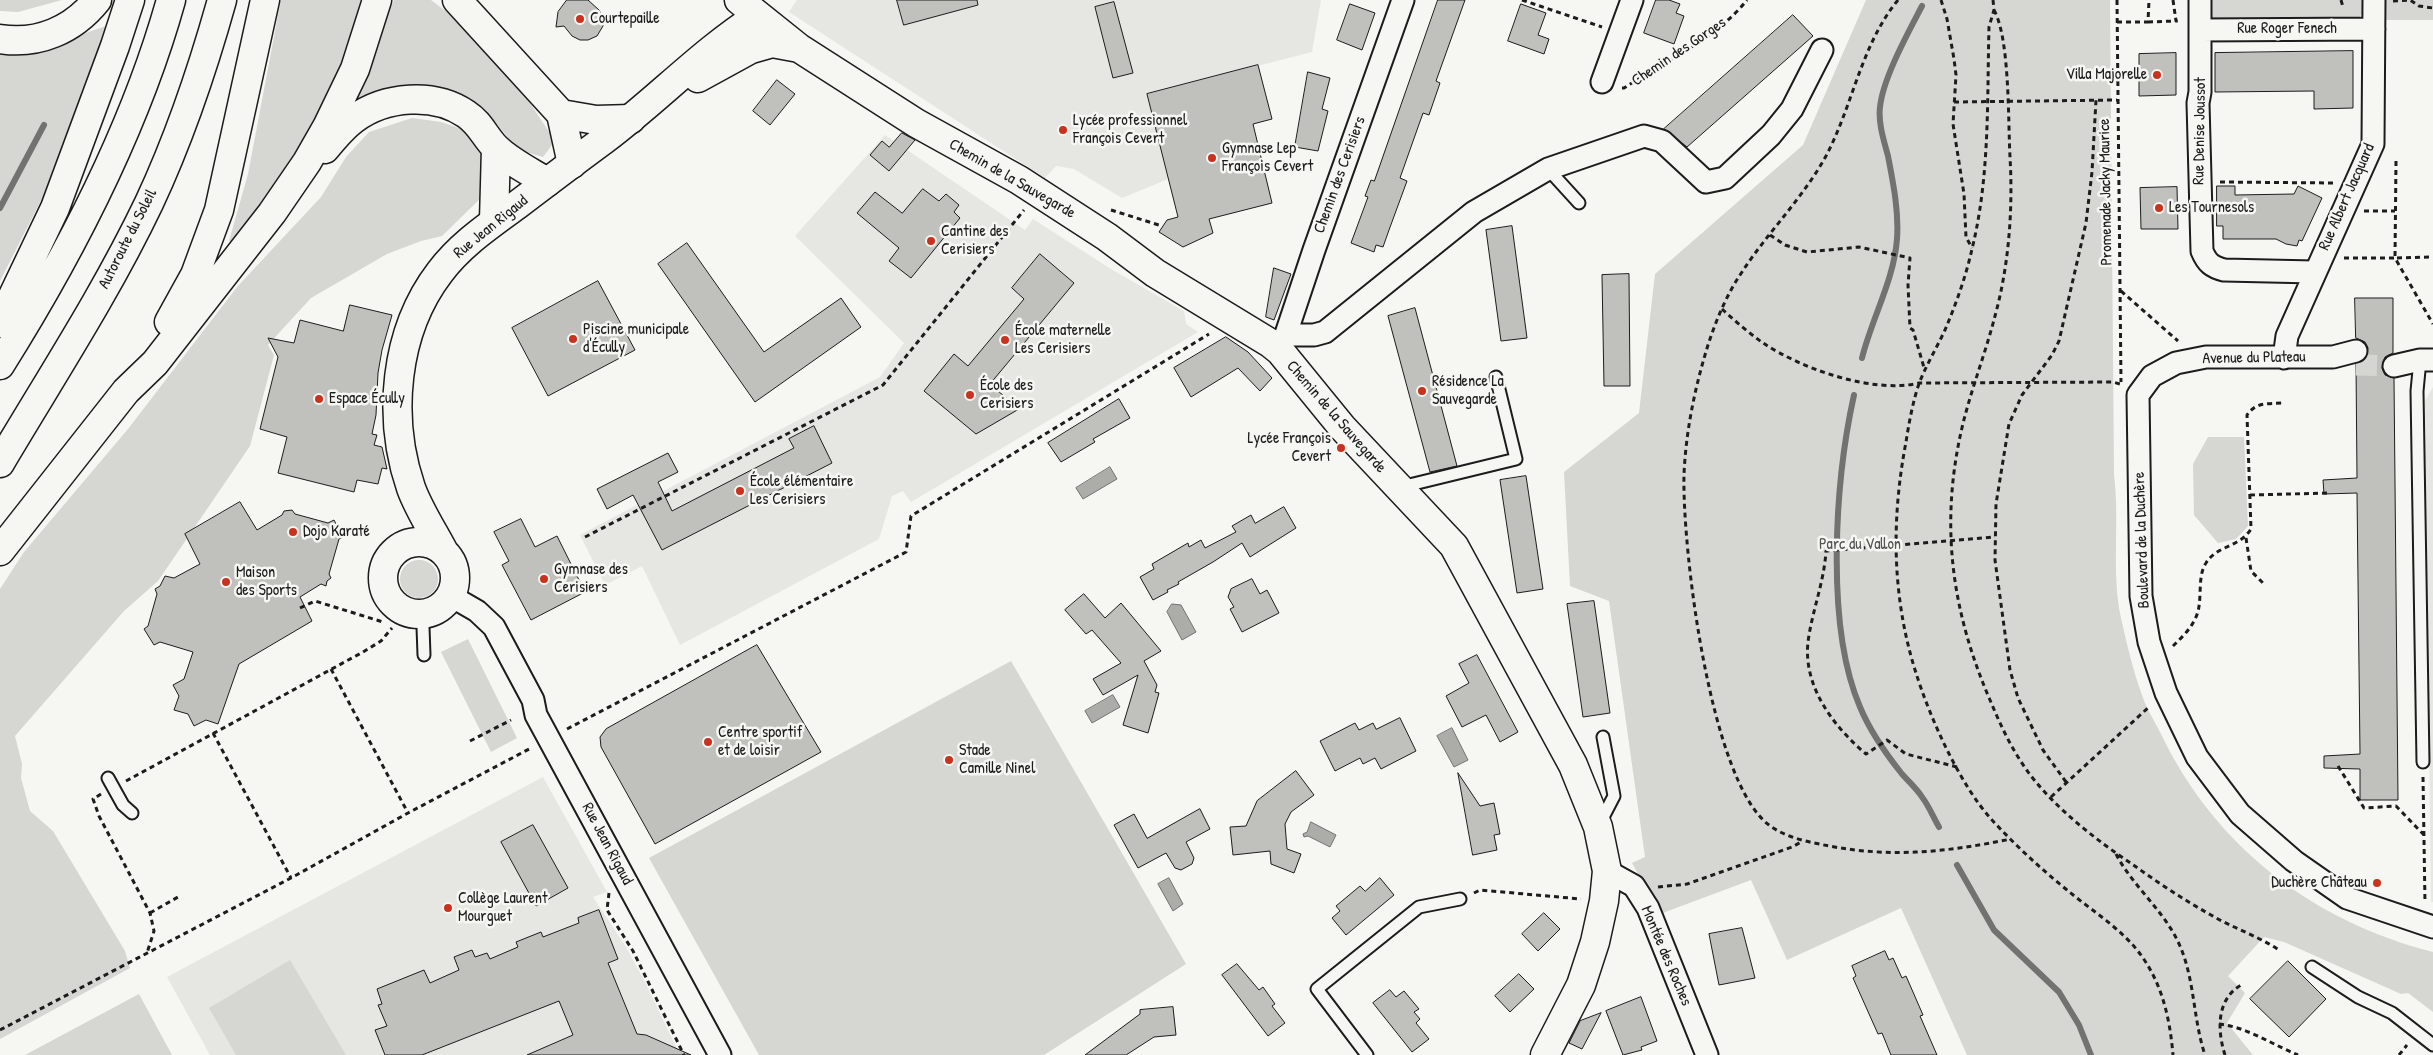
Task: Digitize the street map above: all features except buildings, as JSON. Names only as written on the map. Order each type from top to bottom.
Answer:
[{"type":"main road","points":[[0,40],[15,41],[50,36],[72,24],[87,12],[97,0]]},
{"type":"main road","points":[[0,323],[55,208],[130,0]]},
{"type":"main road","points":[[0,365],[34,311],[110,165],[141,89],[171,0]]},
{"type":"main road","name":"Autoroute du Soleil","points":[[0,463],[102,290],[149,202],[182,120],[222,0]]},
{"type":"main road","points":[[126,391],[146,356],[165,330],[195,275],[214,227],[237,135],[265,0]]},
{"type":"main road","points":[[272,214],[307,162],[327,127],[355,69],[377,0]]},
{"type":"main road","points":[[457,0],[560,114],[572,164]]},
{"type":"main road","name":"Chemin de la Sauvegarde","points":[[752,7],[800,48],[916,123],[1019,180],[1107,237],[1155,273],[1283,343],[1336,420],[1454,546],[1573,765],[1598,827],[1607,871],[1604,902],[1592,951],[1581,985],[1545,1055]]},
{"type":"main road","name":"Rue Jean Rigaud","points":[[444,552],[412,490],[403,460],[397,397],[406,341],[423,299],[440,271],[460,250],[494,221],[631,119],[735,31],[752,7]]},
{"type":"main road","name":"Rue Jean Rigaud","points":[[631,119],[691,82],[751,49],[772,43],[800,48]]},
{"type":"main road","points":[[0,552],[126,391],[155,363],[272,214],[339,132],[353,119],[376,107],[404,101],[439,102],[466,114],[478,124],[496,148],[547,182]]},
{"type":"main road","points":[[560,114],[596,120],[631,119]]},
{"type":"main road","points":[[494,221],[496,148]]},
{"type":"main road","name":"Rue Jean Rigaud","points":[[406,545],[414,525],[412,490]]},
{"type":"main road","points":[[426,542],[444,552],[454,569],[455,579],[451,596],[440,607],[420,614],[402,610],[393,604],[384,586],[383,576],[387,561],[397,550],[406,545],[426,542]]},
{"type":"street","name":"Chemin des Cerisiers","points":[[1283,343],[1403,0]]},
{"type":"street","name":"Chemin des Gorges","points":[[1602,82],[1632,0]]},
{"type":"street","name":"Rue Denise Joussot","points":[[2200,0],[2199,192],[2202,203],[2202,251],[2206,260],[2213,268],[2224,270],[2314,272]]},
{"type":"street","name":"Rue Albert Jacquard","points":[[2284,358],[2287,336],[2314,272],[2373,144],[2374,29],[2381,1]]},
{"type":"street","name":"Rue Roger Fenech","points":[[2200,30],[2374,29]]},
{"type":"street","name":"Chemin de la Sauvegarde","points":[[1283,343],[1325,332],[1474,212],[1548,169],[1644,136],[1662,142],[1706,182],[1725,178],[1771,135],[1792,109],[1822,50]]},
{"type":"street","name":"Avenue du Plateau","points":[[2180,354],[2206,357],[2356,358]]},
{"type":"street","name":"Boulevard de la Duchère","points":[[2180,354],[2152,376],[2138,395],[2141,596],[2149,642],[2166,693],[2197,757],[2240,814],[2294,862],[2347,898],[2429,927]]},
{"type":"street","points":[[2393,358],[2426,360]]},
{"type":"street","name":"Rue Jean Rigaud","points":[[451,596],[477,611],[497,632],[533,700],[536,714],[558,733],[720,1055]]},
{"type":"street","name":"Montée des Roches","points":[[1607,871],[1634,886],[1648,908],[1707,1055]]},
{"type":"lane","points":[[1548,169],[1579,202]]},
{"type":"lane","points":[[2423,762],[2417,391],[2426,360]]},
{"type":"lane","points":[[1399,488],[1516,459],[1496,377]]},
{"type":"lane","points":[[420,614],[423,627],[424,655]]},
{"type":"lane","points":[[1598,827],[1614,796],[1602,737]]},
{"type":"lane","points":[[110,783],[123,805],[132,813]]},
{"type":"lane","points":[[1368,1055],[1317,989],[1419,907],[1460,900]]},
{"type":"lane","points":[[2312,967],[2358,997],[2392,1013],[2433,1045]]},
{"type":"lane","points":[[707,1030],[710,1055]]},
{"type":"path","points":[[1522,0],[1620,33]]},
{"type":"path","name":"Chemin des Gorges","points":[[1602,82],[1624,88],[1704,38],[1740,9],[1747,0]]},
{"type":"path","points":[[1898,0],[1883,17],[1872,38],[1826,156],[1742,272],[1722,309],[1700,374],[1686,444],[1684,504],[1694,595],[1715,713],[1731,763],[1748,802],[1769,825],[1802,841],[1857,852],[1908,854],[1970,847],[2011,839]]},
{"type":"path","points":[[1941,0],[1947,19],[1956,75],[1954,102],[1956,155],[1964,194],[1966,237],[1972,249]]},
{"type":"path","points":[[1993,0],[1994,10],[1989,27],[1985,177],[1972,249],[1946,328],[1920,383],[1901,468],[1896,503],[1896,546],[1900,605],[1916,673],[1929,709],[1957,767],[1984,810],[2011,839],[2113,927],[2142,956],[2162,996],[2173,1055]]},
{"type":"path","name":"Promenade Jacky Maurice","points":[[2117,0],[2121,384]]},
{"type":"path","points":[[2148,22],[2149,0]]},
{"type":"path","points":[[2341,0],[2343,7]]},
{"type":"path","points":[[2381,1],[2410,0],[2419,6],[2433,8]]},
{"type":"path","points":[[1994,10],[2001,23],[2011,183],[2005,272],[1995,317],[1974,383],[1956,456],[1950,504],[1950,541],[1958,602],[1977,668],[1998,718],[2017,754],[2026,769],[2051,797],[2115,853],[2210,915],[2280,950]]},
{"type":"path","points":[[2117,22],[2176,21]]},
{"type":"path","points":[[2066,782],[2042,750],[2018,698],[2010,670],[1998,592],[1995,537],[1997,496],[2008,424],[2013,411],[2059,341],[2082,244],[2092,172],[2096,100]]},
{"type":"path","points":[[1954,102],[2118,100]]},
{"type":"path","points":[[2396,161],[2395,258],[2433,324]]},
{"type":"path","points":[[2212,182],[2334,183]]},
{"type":"path","points":[[585,537],[884,385],[1028,205]]},
{"type":"path","points":[[1108,209],[1162,226]]},
{"type":"path","points":[[2363,212],[2395,211]]},
{"type":"path","points":[[1770,235],[1784,245],[1807,252],[1843,247],[1910,258],[1908,285],[1910,328],[1913,330],[1925,372]]},
{"type":"path","points":[[2341,258],[2433,257]]},
{"type":"path","points":[[2120,291],[2180,354]]},
{"type":"path","points":[[1722,309],[1765,344],[1818,370],[1867,383],[1910,386],[1920,383],[2113,382],[2128,387]]},
{"type":"path","points":[[0,1030],[291,878],[558,733],[906,552],[911,516],[1210,334]]},
{"type":"path","points":[[2156,662],[2187,632],[2196,618],[2205,564],[2213,554],[2237,544],[2246,537],[2251,528],[2247,415],[2252,408],[2260,404],[2282,403]]},
{"type":"path","points":[[2250,495],[2330,494]]},
{"type":"path","points":[[1957,767],[1906,754],[1888,740],[1866,754],[1849,740],[1821,702],[1810,671],[1808,643],[1823,581],[1826,551],[1995,537]]},
{"type":"path","points":[[2246,537],[2251,572],[2265,585]]},
{"type":"path","points":[[300,608],[315,601],[383,622]]},
{"type":"path","points":[[146,954],[154,931],[150,913],[99,816],[93,799],[110,783],[213,733],[381,641],[392,628]]},
{"type":"path","points":[[331,669],[408,813]]},
{"type":"path","points":[[470,741],[511,720]]},
{"type":"path","points":[[2051,797],[2130,724]]},
{"type":"path","points":[[213,733],[291,878]]},
{"type":"path","points":[[2423,762],[2424,835],[2429,927]]},
{"type":"path","points":[[2338,766],[2364,808],[2396,806],[2424,835]]},
{"type":"path","points":[[1649,887],[1687,884],[1792,847],[1802,841]]},
{"type":"path","points":[[2115,853],[2123,868],[2159,913],[2180,945],[2193,987],[2198,1029],[2205,1055]]},
{"type":"path","points":[[1460,900],[1480,890],[1581,899]]},
{"type":"path","points":[[150,913],[178,897]]},
{"type":"path","points":[[607,902],[607,910],[633,951],[684,1055]]},
{"type":"path","points":[[2225,1055],[2219,1017],[2225,1003],[2238,986],[2243,984]]},
{"type":"path","points":[[2219,1024],[2244,1030],[2280,1049],[2298,1055]]},
{"type":"shaded area","name":"Lycée professionnel François Cevert","points":[[797,0],[1321,0],[1312,52],[1147,94],[1168,179],[1122,198],[1074,169],[1056,166],[1045,178],[789,12]]},
{"type":"shaded area","name":"École des Cerisiers","points":[[885,135],[1025,230],[1033,219],[1111,269],[1184,311],[1186,324],[1198,332],[911,502],[903,491],[892,496],[879,539],[680,645],[642,566],[605,585],[580,535],[880,377],[904,343],[795,236]]},
{"type":"shaded area","points":[[2433,387],[2433,902],[2431,902],[2425,401]]},
{"type":"shaded area","points":[[1110,467],[1117,479],[1083,499],[1076,488]]},
{"type":"shaded area","points":[[1172,604],[1181,605],[1196,632],[1182,640],[1167,612]]},
{"type":"shaded area","points":[[1113,695],[1120,707],[1092,723],[1085,711]]},
{"type":"shaded area","points":[[1452,728],[1468,760],[1454,767],[1437,736]]},
{"type":"shaded area","name":"Collège Laurent Mourguet","points":[[543,777],[607,892],[593,897],[626,947],[680,1055],[210,1055],[167,977]]},
{"type":"shaded area","points":[[1311,822],[1336,835],[1330,847],[1308,836],[1304,837],[1303,834],[1307,832]]},
{"type":"shaded area","points":[[1169,878],[1183,904],[1173,911],[1158,884]]},
{"type":"green space","points":[[0,0],[62,0],[18,12],[0,11]]},
{"type":"green space","points":[[281,0],[364,0],[351,49],[293,170],[237,243],[229,241],[248,174]]},
{"type":"green space","points":[[394,0],[431,0],[467,27],[526,97],[555,141],[543,157],[519,150],[487,113],[432,87],[380,93],[355,107],[353,99]]},
{"type":"green space","name":"Parc du Vallon","points":[[1866,0],[2110,0],[2116,565],[2121,618],[2136,676],[2148,709],[2182,773],[2208,810],[2238,844],[2271,873],[2308,899],[2347,921],[2389,938],[2433,952],[2433,1012],[2408,993],[2401,994],[2284,942],[2264,937],[2228,976],[2245,993],[2227,1023],[2253,1055],[1967,1055],[1901,908],[1787,960],[1751,880],[1660,914],[1632,863],[1645,857],[1609,601],[1570,586],[1564,472],[1639,413],[1655,274],[1803,145]]},
{"type":"green space","points":[[2206,0],[2368,0],[2366,9],[2356,21],[2216,21],[2208,14]]},
{"type":"green space","points":[[2383,0],[2433,0],[2433,20],[2383,20]]},
{"type":"green space","points":[[109,25],[57,169],[0,281],[0,48],[36,50]]},
{"type":"green space","points":[[412,118],[441,122],[471,132],[488,165],[484,195],[442,236],[421,241],[387,254],[311,298],[268,345],[274,355],[250,446],[158,581],[124,611],[15,736],[22,764],[21,778],[30,811],[53,831],[125,951],[130,968],[0,1039],[0,589],[24,552],[128,429],[237,287],[321,197],[346,157],[369,132]]},
{"type":"green space","points":[[2208,437],[2244,437],[2248,526],[2236,539],[2218,543],[2194,515],[2193,464]]},
{"type":"green space","points":[[419,560],[432,566],[438,579],[432,592],[419,598],[406,592],[400,579],[406,566]]},
{"type":"green space","points":[[468,639],[517,738],[491,752],[441,652]]},
{"type":"green space","name":"Stade Camille Ninel","points":[[1011,661],[1186,964],[1044,1055],[759,1055],[649,858]]},
{"type":"green space","points":[[290,960],[346,1055],[236,1055],[209,1008]]},
{"type":"green space","points":[[139,994],[172,1055],[25,1055]]},
{"type":"waterway","points":[[1862,358],[1892,269],[1897,239],[1895,197],[1881,126],[1880,107],[1882,95],[1903,42],[1922,6]]},
{"type":"waterway","points":[[0,208],[44,125]]},
{"type":"waterway","points":[[1854,395],[1842,469],[1838,510],[1837,553],[1838,595],[1842,636],[1849,674],[1860,707],[1873,733],[1902,774],[1918,791],[1939,827]]},
{"type":"waterway","points":[[1957,865],[1994,930],[2059,992],[2079,1025],[2091,1055]]},
{"type":"tunnel","points":[[2356,365],[2394,366]]},
{"type":"place","name":"Courtepaille","points":[[580,19]]},
{"type":"place","name":"Villa Majorelle","points":[[2157,75]]},
{"type":"place","name":"Lycée professionnel François Cevert","points":[[1063,130]]},
{"type":"place","name":"Gymnase Lep François Cevert","points":[[1212,158]]},
{"type":"place","name":"Les Tournesols","points":[[2159,208]]},
{"type":"place","name":"Cantine des Cerisiers","points":[[931,241]]},
{"type":"place","name":"Piscine municipale d'Écully","points":[[573,339]]},
{"type":"place","name":"École maternelle Les Cerisiers","points":[[1005,340]]},
{"type":"place","name":"Résidence La Sauvegarde","points":[[1422,391]]},
{"type":"place","name":"École des Cerisiers","points":[[970,395]]},
{"type":"place","name":"Espace Écully","points":[[319,399]]},
{"type":"place","name":"Lycée François Cevert","points":[[1341,448]]},
{"type":"place","name":"École élémentaire Les Cerisiers","points":[[740,491]]},
{"type":"place","name":"Dojo Karaté","points":[[293,532]]},
{"type":"place","name":"Gymnase des Cerisiers","points":[[544,579]]},
{"type":"place","name":"Maison des Sports","points":[[226,582]]},
{"type":"place","name":"Centre sportif et de loisir","points":[[708,742]]},
{"type":"place","name":"Stade Camille Ninel","points":[[949,760]]},
{"type":"place","name":"Duchère Château","points":[[2377,883]]},
{"type":"place","name":"Collège Laurent Mourguet","points":[[448,908]]}]
